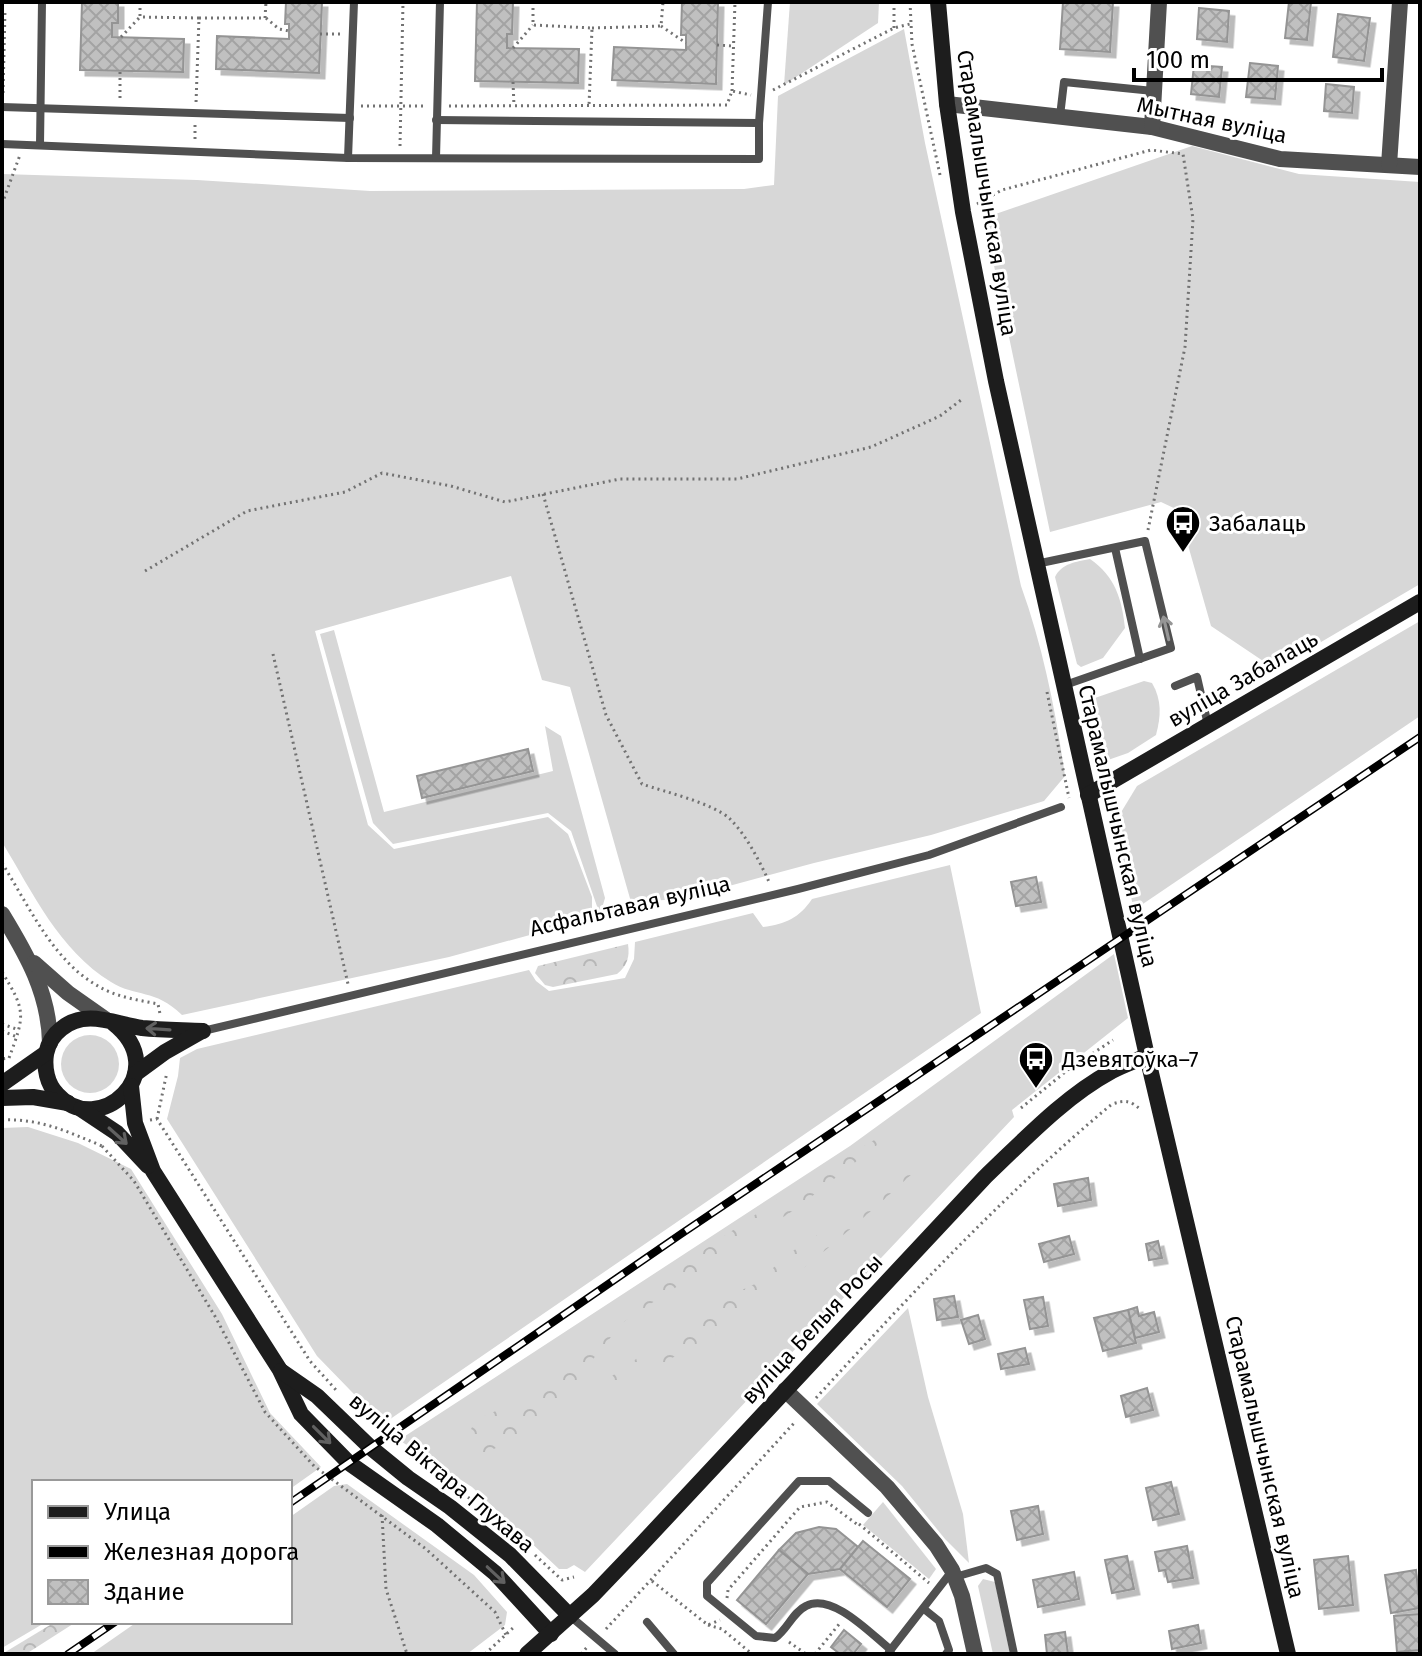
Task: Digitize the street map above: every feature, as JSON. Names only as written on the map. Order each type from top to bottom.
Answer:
[{"type":"main road","name":"Старамалышчынская вуліца","points":[[938,2],[947,104],[963,212],[1035,565],[1288,1654]]},
{"type":"main road","name":"вуліца Забалаць","points":[[1088,795],[1420,602]]},
{"type":"main road","points":[[2,1084],[48,1048],[67,1024],[92,1017],[158,1030],[203,1031]]},
{"type":"main road","points":[[109,1021],[125,1032],[133,1045],[137,1060],[133,1080]]},
{"type":"main road","points":[[2,1098],[33,1097],[94,1109],[109,1106],[121,1098],[133,1080],[165,1052],[203,1031]]},
{"type":"main road","points":[[48,1048],[45,1068],[49,1082],[57,1094],[74,1106]]},
{"type":"main road","name":"вуліца Белыя Росы","points":[[527,1654],[639,1547],[985,1177],[1035,1129],[1082,1091],[1111,1071],[1147,1056]]},
{"type":"main road","name":"вуліца Віктара Глухава","points":[[133,1080],[135,1123],[153,1171]]},
{"type":"main road","name":"вуліца Віктара Глухава","points":[[74,1106],[117,1133],[153,1171],[280,1370],[301,1414],[349,1463],[437,1525],[495,1573],[551,1634]]},
{"type":"main road","name":"вуліца Віктара Глухава","points":[[280,1370],[317,1396],[370,1447],[408,1478],[510,1555],[570,1616]]},
{"type":"street","points":[[1152,127],[1159,2]]},
{"type":"street","points":[[1389,165],[1400,2]]},
{"type":"street","name":"Мытная вуліца","points":[[947,104],[1152,127],[1280,159],[1420,167]]},
{"type":"street","points":[[2,914],[27,956],[47,1006],[48,1048]]},
{"type":"street","points":[[27,956],[53,981],[109,1021]]},
{"type":"street","points":[[785,1390],[887,1487],[936,1545],[962,1596],[975,1654]]},
{"type":"lane","points":[[40,144],[42,2]]},
{"type":"lane","points":[[348,158],[354,2]]},
{"type":"lane","points":[[436,158],[440,2]]},
{"type":"lane","points":[[2,144],[348,158],[759,159],[768,2]]},
{"type":"lane","points":[[1060,116],[1064,82],[1153,91]]},
{"type":"lane","points":[[2,107],[350,118]]},
{"type":"lane","points":[[436,120],[759,123]]},
{"type":"lane","points":[[1035,565],[1145,541],[1171,648],[1064,686]]},
{"type":"lane","points":[[1115,548],[1140,659]]},
{"type":"lane","points":[[1175,686],[1197,677],[1208,726]]},
{"type":"lane","name":"Асфальтавая вуліца","points":[[203,1031],[775,895],[929,855],[1061,807]]},
{"type":"lane","points":[[868,1513],[829,1481],[799,1481],[707,1583],[707,1596],[756,1636],[775,1638],[804,1607],[820,1602],[837,1607],[889,1652],[953,1574],[986,1568],[997,1574],[1014,1654]]},
{"type":"lane","points":[[924,1609],[939,1621],[949,1650],[946,1654]]},
{"type":"lane","points":[[570,1616],[615,1654]]},
{"type":"lane","points":[[647,1622],[674,1654]]},
{"type":"path","points":[[121,37],[140,17],[140,2]]},
{"type":"path","points":[[265,18],[266,2]]},
{"type":"path","points":[[399,158],[403,2]]},
{"type":"path","points":[[513,48],[533,25],[533,2]]},
{"type":"path","points":[[661,26],[663,2]]},
{"type":"path","points":[[350,106],[727,105],[732,91],[735,2]]},
{"type":"path","points":[[894,2],[894,28]]},
{"type":"path","points":[[910,2],[912,44]]},
{"type":"path","points":[[2,10],[5,10],[3,94]]},
{"type":"path","points":[[140,17],[265,18],[279,29],[289,31]]},
{"type":"path","points":[[195,151],[199,18]]},
{"type":"path","points":[[732,91],[761,97],[894,28],[910,24]]},
{"type":"path","points":[[533,25],[592,28],[661,26],[686,43]]},
{"type":"path","points":[[589,106],[592,28]]},
{"type":"path","points":[[320,34],[343,34]]},
{"type":"path","points":[[717,45],[734,46]]},
{"type":"path","points":[[120,71],[120,98]]},
{"type":"path","points":[[513,82],[514,106]]},
{"type":"path","points":[[2,204],[23,144]]},
{"type":"path","points":[[963,212],[1002,190],[1151,150],[1183,154],[1193,219],[1185,347],[1145,541]]},
{"type":"path","points":[[145,571],[247,511],[345,492],[382,473],[451,486],[505,502],[620,479],[737,479],[871,447],[940,416],[961,400]]},
{"type":"path","points":[[543,494],[606,715],[642,784],[695,801],[729,818],[758,859],[775,895]]},
{"type":"path","points":[[273,654],[351,995]]},
{"type":"path","points":[[2,863],[50,940],[81,975],[100,988],[158,1004]]},
{"type":"path","points":[[2,972],[21,1006],[17,1037],[9,1058],[2,1059]]},
{"type":"path","points":[[2,1024],[19,1030]]},
{"type":"path","points":[[2,1031],[17,1037]]},
{"type":"path","points":[[1021,1108],[1069,1069],[1113,1040]]},
{"type":"path","points":[[169,1064],[157,1119],[310,1361],[339,1393]]},
{"type":"path","points":[[581,1654],[652,1581],[910,1295],[1047,1158],[1112,1104],[1124,1100],[1133,1102],[1141,1110]]},
{"type":"path","points":[[135,1123],[157,1119]]},
{"type":"path","points":[[2,1120],[42,1122],[102,1146],[117,1133]]},
{"type":"path","points":[[404,1453],[469,1498],[493,1519]]},
{"type":"path","points":[[727,1599],[728,1590],[800,1507],[827,1502],[931,1584],[936,1577]]},
{"type":"path","points":[[382,1515],[386,1589],[407,1654]]},
{"type":"path","points":[[529,1550],[562,1580],[574,1577]]},
{"type":"path","points":[[652,1581],[708,1625],[722,1629],[752,1654]]},
{"type":"path","points":[[708,1625],[727,1614]]},
{"type":"path","points":[[815,1654],[841,1622]]},
{"type":"path","points":[[485,1654],[514,1627]]},
{"type":"green space","points":[[790,2],[879,2],[878,23],[784,85]]},
{"type":"green space","points":[[904,29],[925,143],[1021,586],[1042,656],[1057,728],[1065,776],[1044,801],[931,835],[681,899],[631,902],[570,687],[542,680],[511,576],[315,631],[368,825],[394,849],[548,817],[568,834],[592,897],[592,918],[449,957],[182,1015],[163,1001],[120,987],[93,969],[76,954],[49,919],[2,842],[2,174],[197,180],[370,191],[744,189],[774,185],[778,96]]},
{"type":"green space","points":[[1192,146],[1299,174],[1420,182],[1420,584],[1275,669],[1211,626],[1178,510],[1161,502],[1050,532],[984,218]]},
{"type":"green space","points":[[1090,559],[1106,573],[1116,589],[1125,628],[1103,658],[1081,667],[1077,664],[1055,577],[1065,566]]},
{"type":"green space","points":[[1420,621],[1420,716],[1134,910],[1117,835],[1120,814],[1137,786]]},
{"type":"green space","points":[[334,630],[384,812],[553,771],[545,726],[561,736],[605,898],[600,915],[571,831],[548,813],[393,844],[373,823],[320,634]]},
{"type":"green space","points":[[1144,681],[1152,683],[1159,702],[1156,735],[1128,753],[1108,760],[1091,732],[1089,716],[1092,699]]},
{"type":"green space","points":[[950,865],[981,1013],[383,1424],[317,1356],[167,1119],[180,1058],[197,1049],[529,970],[536,981],[549,991],[625,978],[634,959],[635,942],[753,913],[763,927],[779,924],[797,915],[812,899]]},
{"type":"green space","points":[[628,944],[627,961],[617,974],[553,987],[545,985],[535,973],[538,966]]},
{"type":"green space","points":[[1114,954],[1128,1018],[1012,1110],[1014,1117],[585,1572],[574,1565],[559,1569],[472,1487],[399,1440],[850,1146]]},
{"type":"green space","points":[[90,1035],[111,1043],[119,1064],[111,1085],[90,1093],[69,1085],[61,1064],[69,1043]]},
{"type":"green space","points":[[28,1127],[78,1143],[131,1169],[222,1314],[270,1413],[321,1467],[292,1488],[292,1480],[32,1480],[32,1624],[43,1624],[2,1648],[2,1128]]},
{"type":"green space","points":[[884,1134],[876,1146],[797,1208],[626,1320],[551,1409],[515,1438],[467,1463],[460,1452],[473,1425],[486,1415],[555,1387],[575,1347],[607,1317],[778,1199]]},
{"type":"green space","points":[[895,1171],[913,1173],[773,1292],[713,1334],[649,1371],[617,1385],[592,1390],[720,1300],[757,1283],[788,1254],[827,1229]]},
{"type":"green space","points":[[908,1308],[928,1397],[963,1514],[969,1563],[902,1486],[817,1404]]},
{"type":"green space","points":[[347,1484],[474,1575],[507,1612],[505,1625],[467,1654],[91,1654],[134,1624],[292,1624],[292,1516],[334,1486]]},
{"type":"green space","points":[[883,1502],[936,1569],[929,1579],[863,1525]]},
{"type":"green space","points":[[983,1579],[995,1582],[1010,1654],[993,1654],[978,1586]]},
{"type":"green space","points":[[52,1624],[73,1624],[26,1654],[2,1654]]},
{"type":"building","points":[[82,2],[118,2],[118,23],[112,23],[112,37],[184,39],[183,72],[80,70]]},
{"type":"building","points":[[286,2],[322,2],[319,73],[216,69],[217,36],[289,39],[289,24],[285,24]]},
{"type":"building","points":[[477,2],[513,2],[512,34],[507,34],[507,48],[579,49],[578,83],[475,81]]},
{"type":"building","points":[[682,2],[718,2],[716,84],[612,80],[614,47],[686,50],[686,35],[681,35]]},
{"type":"building","points":[[1063,2],[1113,2],[1110,52],[1060,49]]},
{"type":"building","points":[[1289,2],[1311,2],[1307,40],[1285,38]]},
{"type":"building","points":[[1199,8],[1229,11],[1227,42],[1197,39]]},
{"type":"building","points":[[1338,14],[1370,18],[1364,61],[1333,57]]},
{"type":"building","points":[[1250,63],[1278,66],[1275,99],[1246,97]]},
{"type":"building","points":[[1194,65],[1222,67],[1219,97],[1191,94]]},
{"type":"building","points":[[1326,84],[1354,87],[1352,113],[1324,111]]},
{"type":"building","points":[[528,749],[533,771],[422,798],[417,776]]},
{"type":"building","points":[[1036,877],[1041,902],[1016,906],[1011,882]]},
{"type":"building","points":[[1088,1178],[1091,1200],[1058,1206],[1054,1184]]},
{"type":"building","points":[[1069,1236],[1074,1254],[1044,1262],[1039,1244]]},
{"type":"building","points":[[1158,1241],[1162,1258],[1149,1260],[1146,1244]]},
{"type":"building","points":[[954,1296],[958,1317],[937,1320],[934,1299]]},
{"type":"building","points":[[1043,1297],[1048,1326],[1030,1329],[1024,1300]]},
{"type":"building","points":[[1137,1307],[1139,1316],[1154,1312],[1159,1332],[1135,1338],[1128,1310]]},
{"type":"building","points":[[1128,1310],[1136,1343],[1103,1351],[1094,1318]]},
{"type":"building","points":[[978,1315],[985,1339],[969,1344],[961,1320]]},
{"type":"building","points":[[1025,1348],[1029,1364],[1001,1369],[998,1354]]},
{"type":"building","points":[[1147,1388],[1153,1410],[1126,1417],[1121,1396]]},
{"type":"building","points":[[1171,1482],[1179,1514],[1153,1520],[1146,1488]]},
{"type":"building","points":[[1038,1506],[1043,1534],[1017,1540],[1011,1511]]},
{"type":"building","points":[[819,1527],[836,1529],[858,1547],[840,1569],[808,1574],[779,1550],[796,1533]]},
{"type":"building","points":[[863,1541],[910,1579],[887,1607],[840,1569]]},
{"type":"building","points":[[1187,1546],[1193,1578],[1168,1582],[1165,1570],[1159,1571],[1155,1552]]},
{"type":"building","points":[[779,1550],[808,1574],[766,1624],[737,1600]]},
{"type":"building","points":[[1127,1556],[1134,1589],[1112,1593],[1105,1560]]},
{"type":"building","points":[[1348,1556],[1353,1605],[1319,1609],[1314,1560]]},
{"type":"building","points":[[1416,1570],[1420,1608],[1391,1613],[1385,1575]]},
{"type":"building","points":[[1074,1572],[1079,1599],[1038,1607],[1033,1580]]},
{"type":"building","points":[[1420,1614],[1420,1650],[1397,1652],[1394,1616]]},
{"type":"building","points":[[1198,1625],[1201,1643],[1172,1649],[1169,1631]]},
{"type":"building","points":[[844,1630],[861,1644],[853,1654],[840,1654],[831,1647]]},
{"type":"building","points":[[1065,1632],[1068,1654],[1047,1654],[1045,1635]]},
{"type":"railway","points":[[292,1502],[681,1234],[1420,737]]},
{"type":"railway","points":[[68,1654],[112,1624]]},
{"type":"place","name":"Забалаць","points":[[1183,554]]},
{"type":"place","name":"Дзевятоўка–7","points":[[1036,1090]]}]
